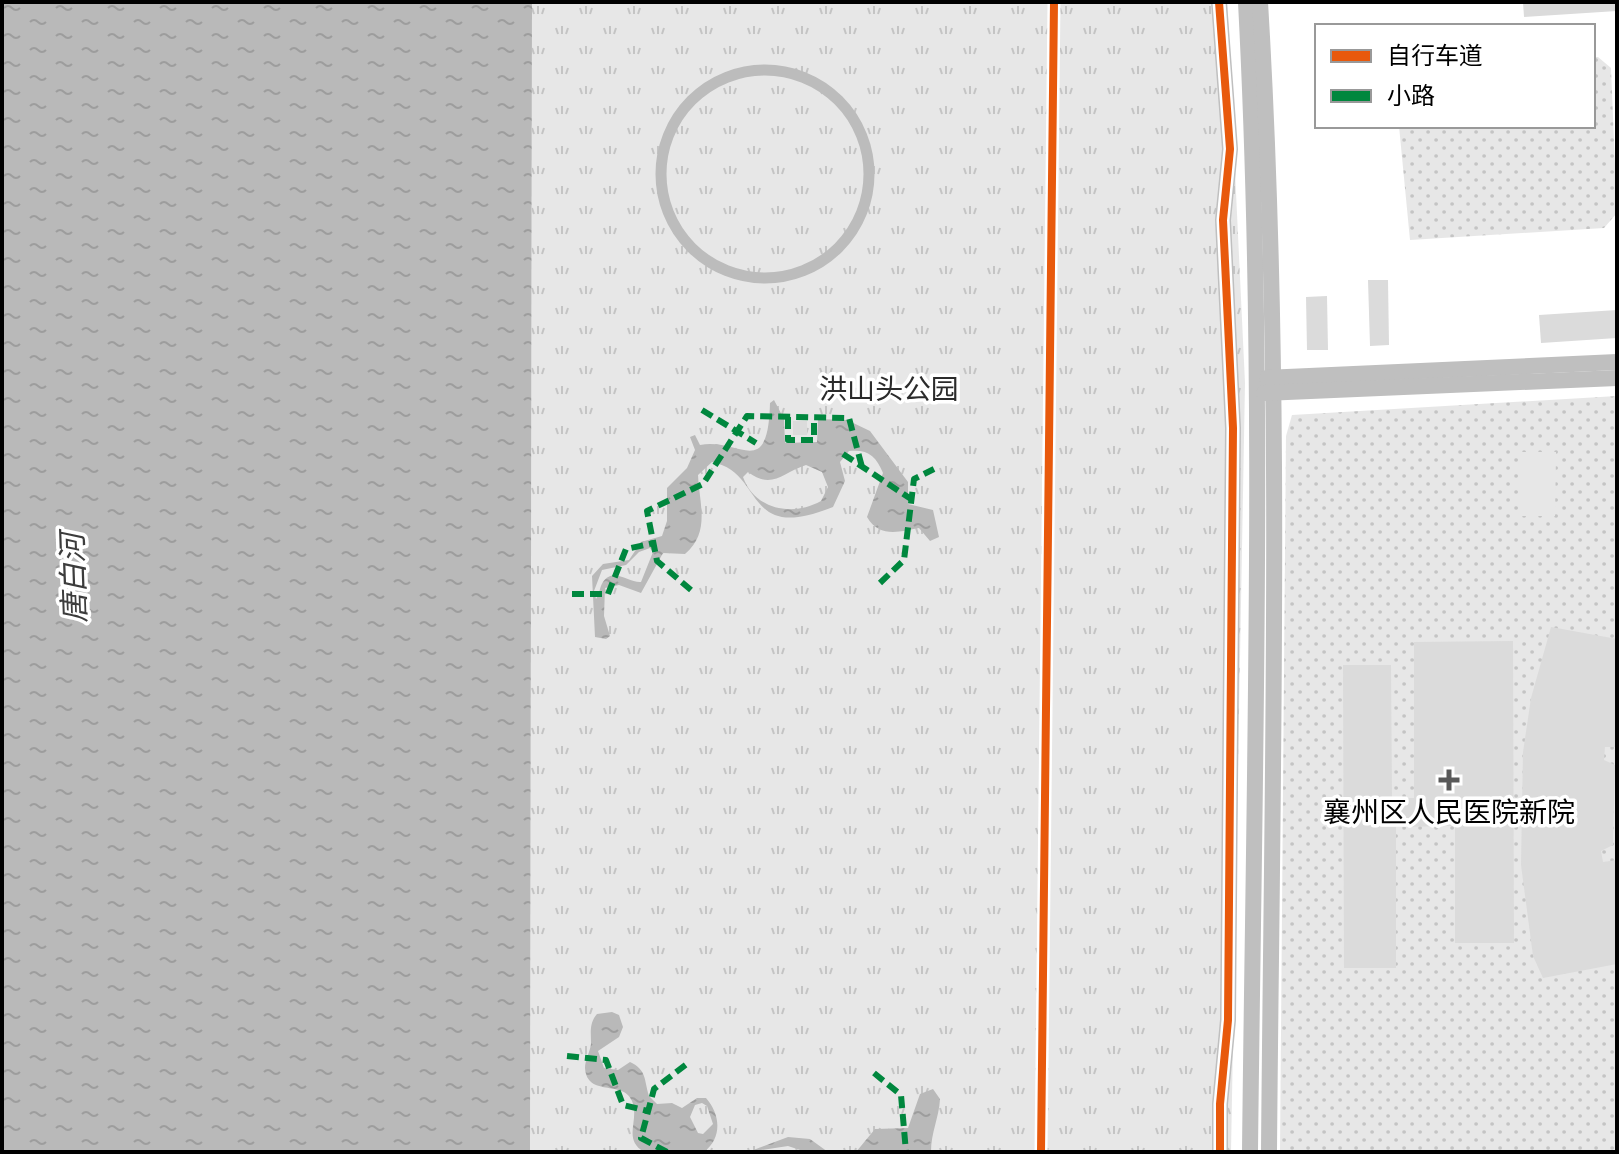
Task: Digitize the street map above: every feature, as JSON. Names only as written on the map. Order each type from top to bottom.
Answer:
[{"type":"main road","points":[[1219,2],[1230,149],[1223,220],[1233,428],[1228,1020],[1220,1104],[1220,1152]]},
{"type":"main road","points":[[1246,2],[1267,386],[1269,1152]]},
{"type":"main road","points":[[1250,1152],[1270,172],[1260,2]]},
{"type":"main road","points":[[1267,386],[1617,362]]},
{"type":"main road","points":[[1267,386],[1617,378]]},
{"type":"street","points":[[1041,1152],[1054,2]]},
{"type":"street","points":[[767,69],[803,76],[833,95],[856,123],[867,150],[869,180],[862,212],[846,240],[822,262],[793,275],[761,279],[726,271],[695,252],[673,224],[662,189],[663,153],[676,120],[700,92],[732,75],[767,69]]},
{"type":"green space","name":"洪山头公园","points":[[532,2],[1227,2],[1245,383],[1231,1152],[530,1152]]},
{"type":"green space","points":[[1595,57],[1611,68],[1617,213],[1604,228],[1410,240],[1399,128],[1595,128]]},
{"type":"green space","name":"襄州区人民医院新院","points":[[1617,396],[1617,1152],[1280,1152],[1286,436],[1292,415]]},
{"type":"green space","points":[[1521,452],[1556,452],[1555,516],[1521,516]]},
{"type":"water","name":"唐白河","points":[[2,2],[532,2],[530,1152],[2,1152]]},
{"type":"water","points":[[774,400],[784,419],[785,443],[817,442],[818,419],[847,420],[870,431],[908,482],[908,504],[933,510],[939,537],[930,541],[919,528],[890,532],[872,524],[867,517],[883,473],[874,458],[861,451],[849,451],[840,462],[845,481],[833,507],[804,516],[783,517],[769,512],[759,502],[741,479],[729,469],[712,462],[698,475],[702,517],[693,545],[685,554],[663,553],[641,593],[619,585],[605,588],[604,616],[610,636],[606,639],[595,637],[592,576],[603,564],[629,560],[641,542],[662,536],[667,521],[667,488],[687,468],[695,450],[690,437],[695,435],[700,445],[714,444],[749,451],[757,449],[764,442],[770,403]],"holes":[[[806,465],[822,472],[828,487],[821,501],[798,509],[765,503],[756,497],[743,477],[748,472],[771,480]],[[650,548],[653,552],[641,582],[611,576],[603,582],[596,599],[594,591],[602,570],[626,565],[639,552]]]},
{"type":"water","points":[[612,1012],[619,1015],[623,1027],[619,1037],[598,1051],[604,1068],[618,1070],[630,1062],[635,1065],[644,1076],[649,1096],[657,1104],[672,1103],[682,1108],[697,1098],[706,1098],[715,1112],[717,1126],[714,1140],[704,1152],[644,1152],[637,1147],[633,1135],[634,1108],[627,1094],[598,1086],[587,1077],[585,1065],[597,1014]],"holes":[[[702,1103],[707,1106],[713,1124],[703,1134],[698,1133],[690,1117],[695,1105]]]},
{"type":"water","points":[[933,1089],[940,1099],[931,1152],[856,1152],[875,1129],[908,1128],[920,1094]]},
{"type":"water","points":[[788,1137],[810,1139],[828,1152],[806,1152],[788,1146],[748,1152]]},
{"type":"building","points":[[1523,2],[1617,2],[1617,11],[1524,17]]},
{"type":"building","points":[[1368,280],[1388,280],[1389,345],[1370,346]]},
{"type":"building","points":[[1327,296],[1328,350],[1307,350],[1306,297]]},
{"type":"building","points":[[1617,310],[1617,338],[1541,343],[1539,315]]},
{"type":"building","points":[[793,421],[807,421],[807,435],[793,435]]},
{"type":"building","points":[[1551,627],[1617,639],[1617,747],[1605,747],[1604,760],[1615,765],[1613,845],[1601,851],[1603,862],[1617,860],[1617,964],[1543,978],[1533,956],[1521,865],[1523,752],[1531,698]]},
{"type":"building","points":[[1513,641],[1514,943],[1455,943],[1455,826],[1396,827],[1396,968],[1344,968],[1343,665],[1391,665],[1392,798],[1414,798],[1414,642]]},
{"type":"marked path","points":[[702,410],[756,443]]},
{"type":"marked path","points":[[691,590],[657,561],[647,511],[703,484],[747,416],[849,418],[862,467]]},
{"type":"marked path","points":[[788,417],[788,440],[814,440],[814,417]]},
{"type":"marked path","points":[[843,454],[911,499]]},
{"type":"marked path","points":[[880,583],[904,560],[914,479],[934,469]]},
{"type":"marked path","points":[[572,594],[608,594],[626,549],[654,543]]},
{"type":"marked path","points":[[567,1056],[606,1060],[623,1105],[648,1111]]},
{"type":"marked path","points":[[667,1152],[641,1138],[654,1089],[688,1063]]},
{"type":"marked path","points":[[874,1073],[901,1095],[906,1152]]},
{"type":"cycle path","points":[[1041,1152],[1054,2]]},
{"type":"cycle path","points":[[1219,2],[1230,149],[1223,220],[1233,428],[1228,1020],[1220,1104],[1220,1152]]},
{"type":"place","name":"襄州区人民医院新院","points":[[1449,780]]}]
